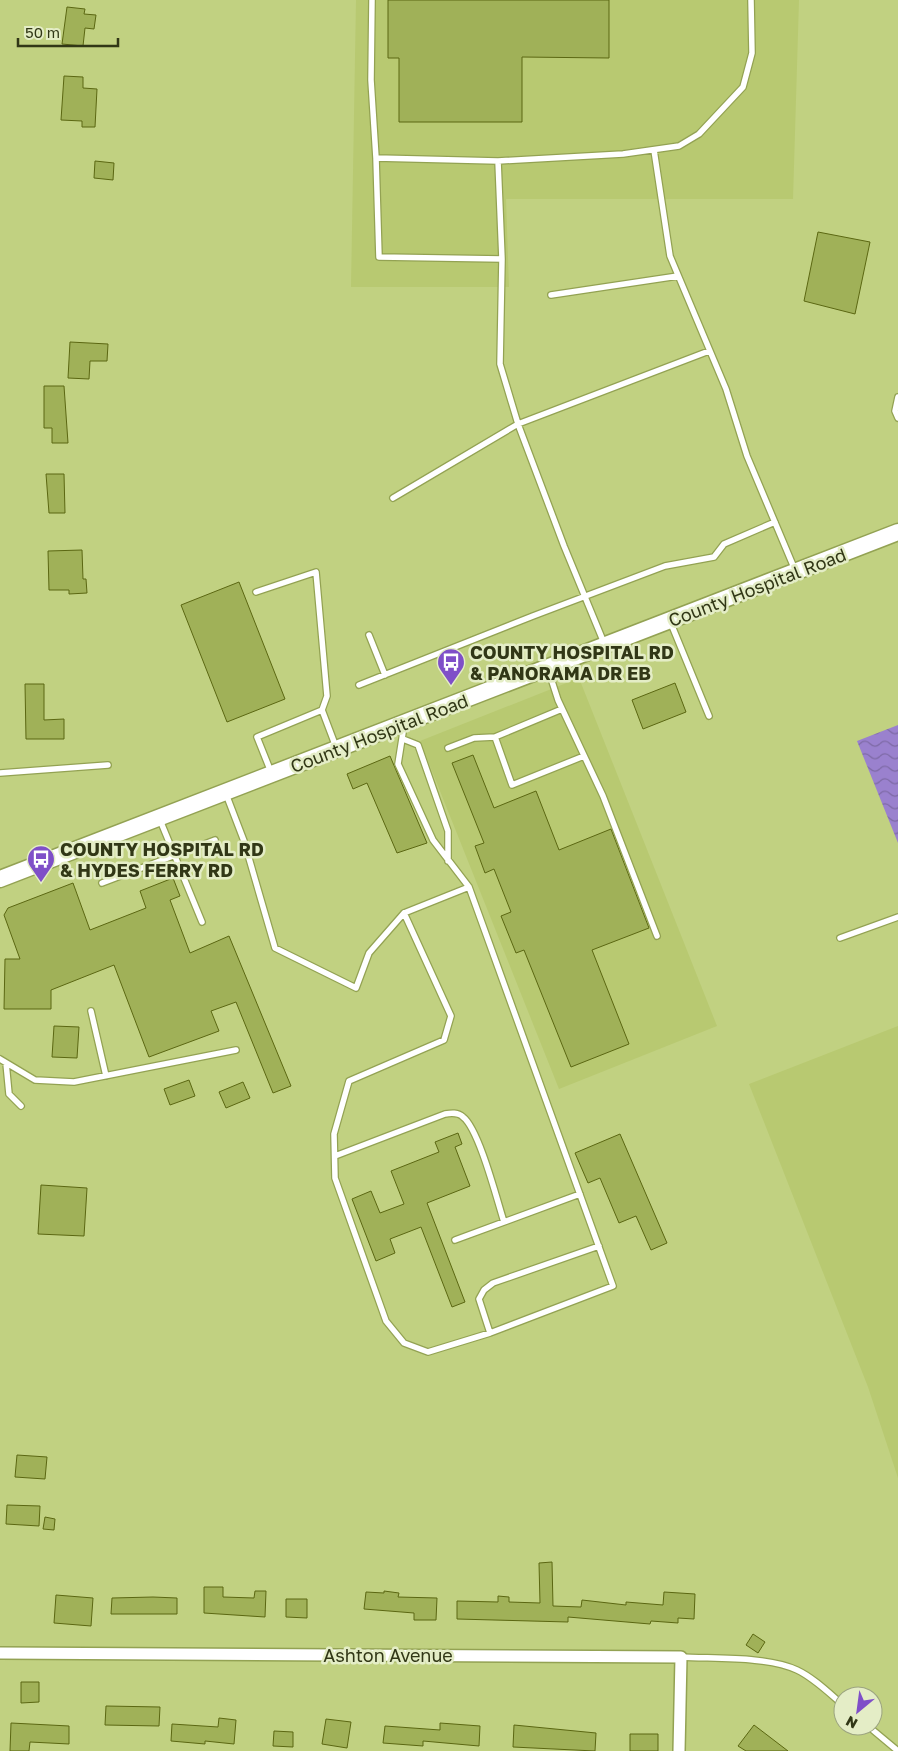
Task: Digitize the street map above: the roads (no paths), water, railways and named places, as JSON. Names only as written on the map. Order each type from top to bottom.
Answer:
[{"type":"main road","name":"County Hospital Road","points":[[0,879],[336,749],[404,731],[548,667],[898,532]]},
{"type":"street","name":"Ashton Avenue","points":[[0,1654],[681,1657]]},
{"type":"street","points":[[679,1751],[681,1657]]},
{"type":"lane","points":[[372,0],[371,80],[379,257],[502,259]]},
{"type":"lane","points":[[376,158],[498,161],[623,154],[679,146],[699,134],[743,86],[752,53],[751,0]]},
{"type":"lane","points":[[654,150],[670,256],[726,389],[747,456],[796,572]]},
{"type":"lane","points":[[498,161],[502,259],[500,364],[518,424],[605,645]]},
{"type":"lane","points":[[551,296],[678,276]]},
{"type":"lane","points":[[394,498],[518,424],[709,351]]},
{"type":"lane","points":[[898,397],[895,411],[898,418]]},
{"type":"lane","points":[[359,685],[665,566],[714,557],[724,544],[775,522]]},
{"type":"lane","points":[[256,592],[316,572],[327,696],[322,710],[336,749]]},
{"type":"lane","points":[[670,620],[709,716]]},
{"type":"lane","points":[[369,635],[385,675]]},
{"type":"lane","points":[[548,667],[562,709],[603,796],[657,936]]},
{"type":"lane","points":[[448,748],[474,738],[495,737],[562,709]]},
{"type":"lane","points":[[271,774],[257,737],[322,710]]},
{"type":"lane","points":[[404,731],[398,764],[433,840],[469,887],[612,1286],[490,1333],[428,1352],[404,1343],[386,1321],[335,1178],[334,1134],[349,1081],[444,1040],[451,1016],[404,913]]},
{"type":"lane","points":[[404,731],[418,745],[448,831],[448,861]]},
{"type":"lane","points":[[495,737],[512,785],[584,756]]},
{"type":"lane","points":[[0,773],[108,765]]},
{"type":"lane","points":[[226,792],[244,841],[275,948],[356,988],[369,953],[404,913],[469,887]]},
{"type":"lane","points":[[159,818],[202,922]]},
{"type":"lane","points":[[102,883],[215,840]]},
{"type":"lane","points":[[840,938],[898,917]]},
{"type":"lane","points":[[91,1011],[106,1076]]},
{"type":"lane","points":[[0,1058],[24,1075],[42,1081],[74,1082],[236,1050]]},
{"type":"lane","points":[[6,1063],[9,1094],[21,1106]]},
{"type":"lane","points":[[335,1156],[445,1114],[454,1113],[462,1116],[474,1131],[504,1222]]},
{"type":"lane","points":[[454,1240],[580,1194]]},
{"type":"lane","points":[[490,1333],[479,1299],[484,1290],[493,1283],[599,1246]]},
{"type":"lane","points":[[681,1657],[774,1663],[808,1676],[833,1697]]},
{"type":"lane","points":[[880,1736],[898,1750]]},
{"type":"water","points":[[898,725],[898,843],[857,741]]},
{"type":"place","name":"COUNTY HOSPITAL RD & PANORAMA DR EB","points":[[451,686]]},
{"type":"place","name":"COUNTY HOSPITAL RD & HYDES FERRY RD","points":[[41,883]]}]
